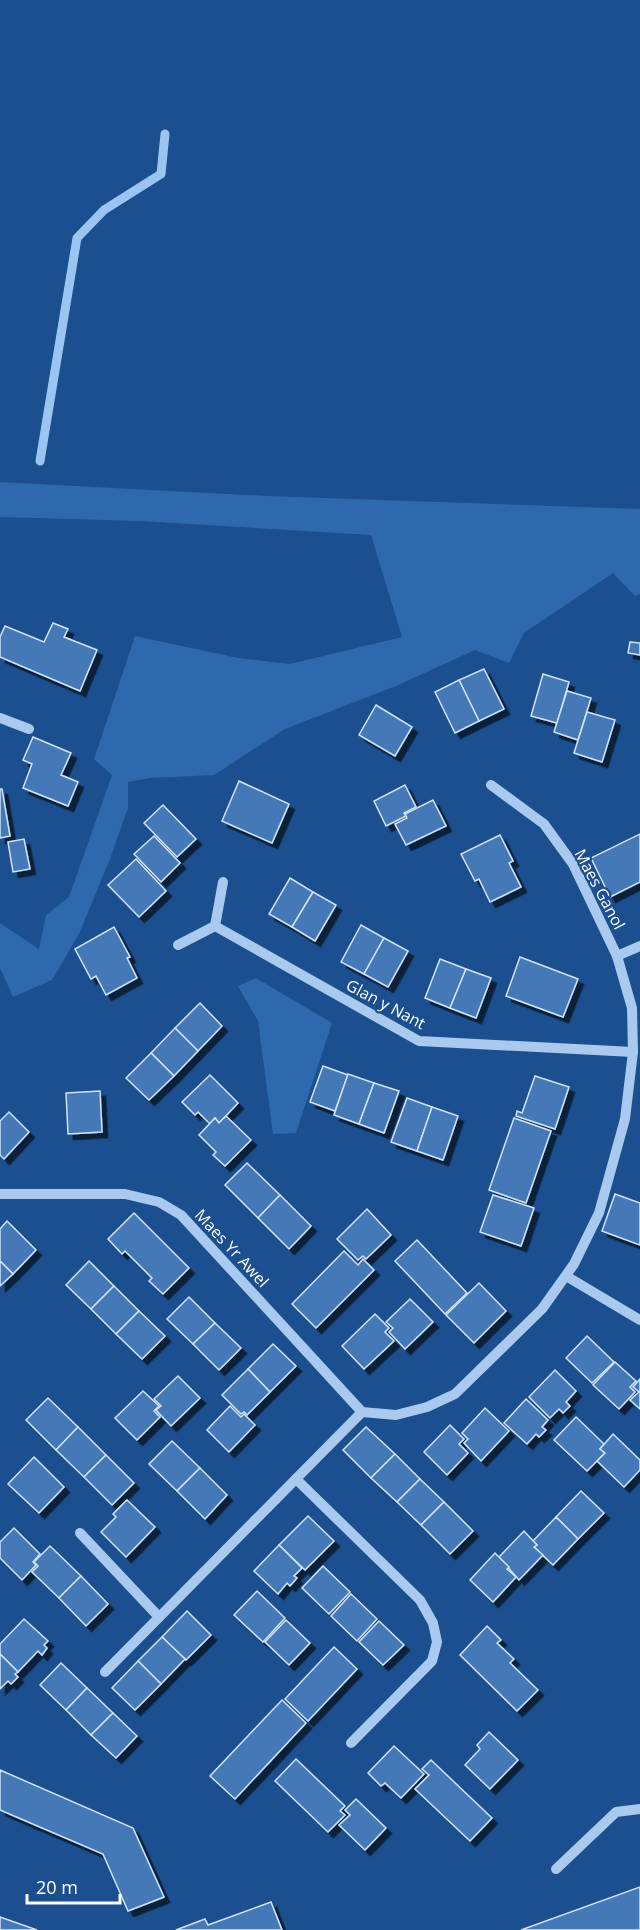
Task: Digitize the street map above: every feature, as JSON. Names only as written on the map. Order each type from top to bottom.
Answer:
[{"type":"street","points":[[0,718],[29,729]]},
{"type":"street","name":"Maes Ganol","points":[[491,785],[544,824],[573,864],[617,956],[632,1008],[636,1038],[625,1119],[599,1213],[566,1276]]},
{"type":"street","points":[[178,945],[215,926],[223,882]]},
{"type":"street","name":"Glan y Nant","points":[[215,926],[419,1041],[633,1052]]},
{"type":"street","points":[[617,956],[640,946]]},
{"type":"street","name":"Maes Yr Awel","points":[[0,1194],[125,1194],[159,1202],[181,1215],[362,1412]]},
{"type":"street","points":[[105,1672],[362,1412],[396,1414],[427,1407],[455,1394],[542,1310],[566,1276],[640,1320]]},
{"type":"street","points":[[296,1479],[420,1600],[433,1623],[437,1642],[432,1661],[351,1743]]},
{"type":"street","points":[[80,1533],[159,1617]]},
{"type":"street","points":[[556,1869],[616,1812],[640,1809]]},
{"type":"shaded area","points":[[0,482],[267,496],[640,509],[640,594],[635,596],[613,573],[524,633],[509,663],[475,650],[396,686],[285,729],[214,775],[150,778],[128,782],[128,808],[79,934],[52,980],[13,997],[0,968],[0,923],[39,949],[46,915],[69,897],[112,775],[94,759],[135,636],[238,658],[290,664],[402,637],[371,535],[140,521],[0,517]]},
{"type":"shaded area","points":[[256,978],[332,1023],[296,1133],[273,1134],[258,1021],[238,986]]},
{"type":"building","points":[[53,623],[68,629],[64,637],[97,650],[80,691],[0,657],[0,637],[5,626],[44,642]]},
{"type":"building","points":[[630,642],[640,643],[640,655],[628,653]]},
{"type":"building","points":[[484,669],[504,709],[479,721],[459,680]]},
{"type":"building","points":[[543,674],[569,682],[557,723],[531,716]]},
{"type":"building","points":[[459,680],[479,721],[455,733],[435,692]]},
{"type":"building","points":[[567,691],[591,698],[578,740],[554,732]]},
{"type":"building","points":[[376,705],[412,727],[395,756],[359,735]]},
{"type":"building","points":[[587,712],[615,720],[602,762],[574,753]]},
{"type":"building","points":[[33,737],[71,753],[61,775],[78,782],[68,806],[23,788],[32,764],[23,760]]},
{"type":"building","points":[[239,781],[289,804],[272,843],[222,821]]},
{"type":"building","points":[[405,785],[416,807],[404,813],[406,816],[386,826],[374,801]]},
{"type":"building","points":[[0,789],[2,789],[10,836],[0,838]]},
{"type":"building","points":[[433,800],[446,826],[406,845],[395,824],[407,818],[405,814]]},
{"type":"building","points":[[163,805],[196,839],[177,857],[144,823]]},
{"type":"building","points":[[640,834],[640,882],[610,897],[591,858]]},
{"type":"building","points":[[500,835],[513,861],[509,863],[521,887],[490,902],[479,879],[475,881],[461,854]]},
{"type":"building","points":[[154,836],[180,863],[161,882],[134,854]]},
{"type":"building","points":[[24,839],[30,869],[13,872],[8,842]]},
{"type":"building","points":[[136,859],[166,891],[139,917],[108,885]]},
{"type":"building","points":[[290,878],[313,892],[292,927],[269,914]]},
{"type":"building","points":[[313,892],[336,905],[315,941],[292,927]]},
{"type":"building","points":[[361,925],[384,938],[364,974],[341,962]]},
{"type":"building","points":[[114,927],[130,957],[127,958],[137,978],[106,995],[96,976],[91,979],[75,949]]},
{"type":"building","points":[[384,938],[408,951],[388,987],[364,974]]},
{"type":"building","points":[[520,957],[578,979],[563,1017],[506,996]]},
{"type":"building","points":[[440,959],[466,969],[450,1008],[425,998]]},
{"type":"building","points":[[466,969],[491,978],[476,1018],[450,1008]]},
{"type":"building","points":[[200,1003],[222,1026],[198,1051],[175,1028]]},
{"type":"building","points":[[175,1028],[198,1051],[174,1076],[151,1053]]},
{"type":"building","points":[[151,1053],[174,1076],[149,1100],[126,1078]]},
{"type":"building","points":[[323,1066],[348,1075],[335,1111],[310,1102]]},
{"type":"building","points":[[348,1074],[374,1083],[359,1124],[334,1115]]},
{"type":"building","points":[[210,1075],[238,1103],[219,1123],[215,1118],[210,1124],[198,1112],[195,1115],[182,1102]]},
{"type":"building","points":[[535,1076],[569,1087],[555,1129],[516,1116],[517,1111],[522,1113]]},
{"type":"building","points":[[374,1083],[399,1091],[384,1133],[359,1124]]},
{"type":"building","points":[[100,1091],[102,1132],[68,1134],[66,1093]]},
{"type":"building","points":[[407,1098],[432,1107],[417,1151],[391,1142]]},
{"type":"building","points":[[432,1107],[458,1116],[443,1160],[417,1151]]},
{"type":"building","points":[[9,1112],[29,1132],[4,1159],[0,1155],[0,1121]]},
{"type":"building","points":[[226,1116],[251,1140],[225,1166],[213,1155],[216,1152],[199,1135],[215,1118],[219,1123]]},
{"type":"building","points":[[514,1118],[551,1131],[526,1203],[489,1190]]},
{"type":"building","points":[[247,1163],[280,1195],[258,1218],[225,1185]]},
{"type":"building","points":[[615,1194],[640,1203],[640,1245],[602,1231]]},
{"type":"building","points":[[280,1195],[311,1226],[289,1249],[258,1218]]},
{"type":"building","points":[[493,1195],[534,1208],[521,1246],[480,1232]]},
{"type":"building","points":[[367,1209],[391,1235],[366,1259],[363,1256],[358,1260],[337,1239]]},
{"type":"building","points":[[134,1213],[189,1268],[163,1294],[149,1281],[152,1278],[125,1251],[122,1254],[108,1239]]},
{"type":"building","points":[[7,1221],[36,1250],[13,1274],[0,1261],[0,1229]]},
{"type":"building","points":[[417,1240],[467,1293],[445,1314],[395,1261]]},
{"type":"building","points":[[344,1251],[358,1265],[363,1259],[374,1270],[316,1328],[292,1304]]},
{"type":"building","points":[[0,1261],[13,1274],[0,1286]]},
{"type":"building","points":[[89,1261],[114,1286],[91,1309],[66,1285]]},
{"type":"building","points":[[479,1283],[506,1311],[474,1343],[446,1315]]},
{"type":"building","points":[[114,1286],[139,1311],[116,1334],[91,1309]]},
{"type":"building","points":[[189,1297],[215,1323],[193,1344],[167,1319]]},
{"type":"building","points":[[410,1299],[433,1322],[405,1349],[389,1332],[393,1328],[386,1322]]},
{"type":"building","points":[[139,1311],[165,1336],[142,1359],[116,1334]]},
{"type":"building","points":[[375,1314],[389,1328],[385,1332],[394,1341],[364,1369],[342,1346]]},
{"type":"building","points":[[215,1323],[241,1348],[219,1370],[193,1344]]},
{"type":"building","points":[[587,1336],[614,1362],[592,1383],[566,1358]]},
{"type":"building","points":[[273,1344],[296,1366],[270,1392],[248,1369]]},
{"type":"building","points":[[615,1362],[636,1381],[630,1387],[635,1392],[619,1409],[593,1385]]},
{"type":"building","points":[[248,1369],[270,1392],[247,1415],[244,1412],[241,1414],[222,1395]]},
{"type":"building","points":[[555,1370],[576,1391],[566,1402],[570,1406],[563,1413],[559,1409],[550,1418],[529,1397]]},
{"type":"building","points":[[178,1376],[200,1398],[171,1426],[156,1410],[161,1406],[154,1399]]},
{"type":"building","points":[[640,1379],[640,1409],[630,1400],[639,1392],[633,1387]]},
{"type":"building","points":[[143,1391],[159,1406],[154,1411],[160,1417],[137,1440],[115,1418]]},
{"type":"building","points":[[48,1398],[78,1427],[56,1450],[26,1420]]},
{"type":"building","points":[[526,1399],[548,1420],[542,1427],[546,1430],[539,1437],[536,1434],[527,1444],[504,1423]]},
{"type":"building","points":[[230,1406],[241,1417],[244,1414],[255,1425],[229,1452],[207,1430]]},
{"type":"building","points":[[485,1408],[509,1431],[481,1461],[464,1443],[468,1439],[462,1433]]},
{"type":"building","points":[[576,1417],[604,1444],[600,1449],[605,1453],[587,1471],[554,1440]]},
{"type":"building","points":[[450,1425],[464,1439],[459,1444],[468,1453],[447,1475],[424,1452]]},
{"type":"building","points":[[78,1427],[106,1455],[84,1477],[56,1450]]},
{"type":"building","points":[[366,1427],[395,1454],[371,1478],[343,1450]]},
{"type":"building","points":[[613,1434],[640,1460],[640,1470],[624,1487],[597,1461],[605,1453],[600,1449]]},
{"type":"building","points":[[172,1441],[200,1468],[177,1491],[149,1464]]},
{"type":"building","points":[[395,1454],[420,1479],[397,1502],[371,1478]]},
{"type":"building","points":[[106,1455],[134,1483],[112,1505],[84,1477]]},
{"type":"building","points":[[34,1457],[64,1487],[39,1513],[8,1484]]},
{"type":"building","points":[[200,1468],[227,1495],[205,1519],[177,1491]]},
{"type":"building","points":[[420,1479],[444,1502],[421,1525],[397,1502]]},
{"type":"building","points":[[581,1491],[604,1513],[578,1539],[556,1517]]},
{"type":"building","points":[[127,1500],[155,1527],[126,1557],[101,1532],[116,1517],[113,1514]]},
{"type":"building","points":[[444,1502],[473,1531],[450,1554],[421,1525]]},
{"type":"building","points":[[308,1516],[334,1541],[305,1570],[279,1545]]},
{"type":"building","points":[[556,1517],[578,1539],[553,1565],[534,1547],[537,1545],[533,1541]]},
{"type":"building","points":[[14,1528],[40,1554],[33,1562],[36,1565],[22,1580],[0,1558],[0,1542]]},
{"type":"building","points":[[524,1531],[537,1545],[534,1547],[543,1555],[519,1580],[499,1557]]},
{"type":"building","points":[[279,1545],[302,1568],[294,1576],[297,1578],[290,1586],[287,1583],[278,1594],[254,1571]]},
{"type":"building","points":[[50,1546],[81,1576],[59,1598],[32,1572],[38,1566],[34,1562]]},
{"type":"building","points":[[495,1553],[516,1577],[493,1602],[470,1580]]},
{"type":"building","points":[[323,1566],[350,1592],[329,1614],[302,1588]]},
{"type":"building","points":[[81,1576],[108,1604],[86,1626],[59,1598]]},
{"type":"building","points":[[257,1591],[285,1618],[263,1642],[234,1615]]},
{"type":"building","points":[[351,1594],[377,1619],[357,1641],[331,1616]]},
{"type":"building","points":[[187,1611],[211,1635],[186,1660],[162,1637]]},
{"type":"building","points":[[24,1619],[48,1641],[44,1645],[47,1648],[42,1655],[38,1651],[18,1672],[0,1654],[0,1644]]},
{"type":"building","points":[[286,1620],[310,1643],[289,1665],[265,1642]]},
{"type":"building","points":[[379,1621],[404,1645],[383,1665],[359,1642]]},
{"type":"building","points":[[487,1626],[501,1640],[497,1643],[514,1659],[510,1663],[538,1690],[517,1711],[460,1655]]},
{"type":"building","points":[[162,1637],[185,1659],[161,1684],[138,1661]]},
{"type":"building","points":[[334,1647],[357,1669],[308,1721],[285,1699]]},
{"type":"building","points":[[0,1654],[18,1672],[15,1674],[18,1677],[11,1684],[8,1681],[0,1689]]},
{"type":"building","points":[[138,1661],[161,1684],[135,1710],[112,1688]]},
{"type":"building","points":[[61,1663],[87,1688],[66,1710],[40,1685]]},
{"type":"building","points":[[87,1688],[113,1713],[91,1735],[66,1710]]},
{"type":"building","points":[[282,1700],[306,1723],[235,1799],[210,1776]]},
{"type":"building","points":[[113,1713],[137,1736],[116,1758],[91,1735]]},
{"type":"building","points":[[489,1732],[518,1760],[490,1789],[465,1765],[480,1749],[477,1745]]},
{"type":"building","points":[[394,1746],[424,1774],[401,1798],[385,1783],[381,1786],[368,1773]]},
{"type":"building","points":[[296,1759],[345,1806],[340,1811],[345,1815],[328,1832],[275,1781]]},
{"type":"building","points":[[431,1760],[492,1818],[470,1841],[415,1789],[429,1775],[422,1769]]},
{"type":"building","points":[[0,1770],[133,1828],[164,1897],[128,1911],[103,1854],[0,1810]]},
{"type":"building","points":[[356,1799],[386,1828],[365,1850],[339,1825],[350,1815],[345,1810]]},
{"type":"building","points":[[640,1887],[640,1930],[521,1930]]},
{"type":"building","points":[[271,1902],[282,1930],[176,1930],[205,1919],[208,1925]]},
{"type":"building","points":[[0,1917],[37,1930],[0,1930]]},
{"type":"waterway","points":[[40,461],[77,238],[104,210],[161,174],[165,134]]}]
